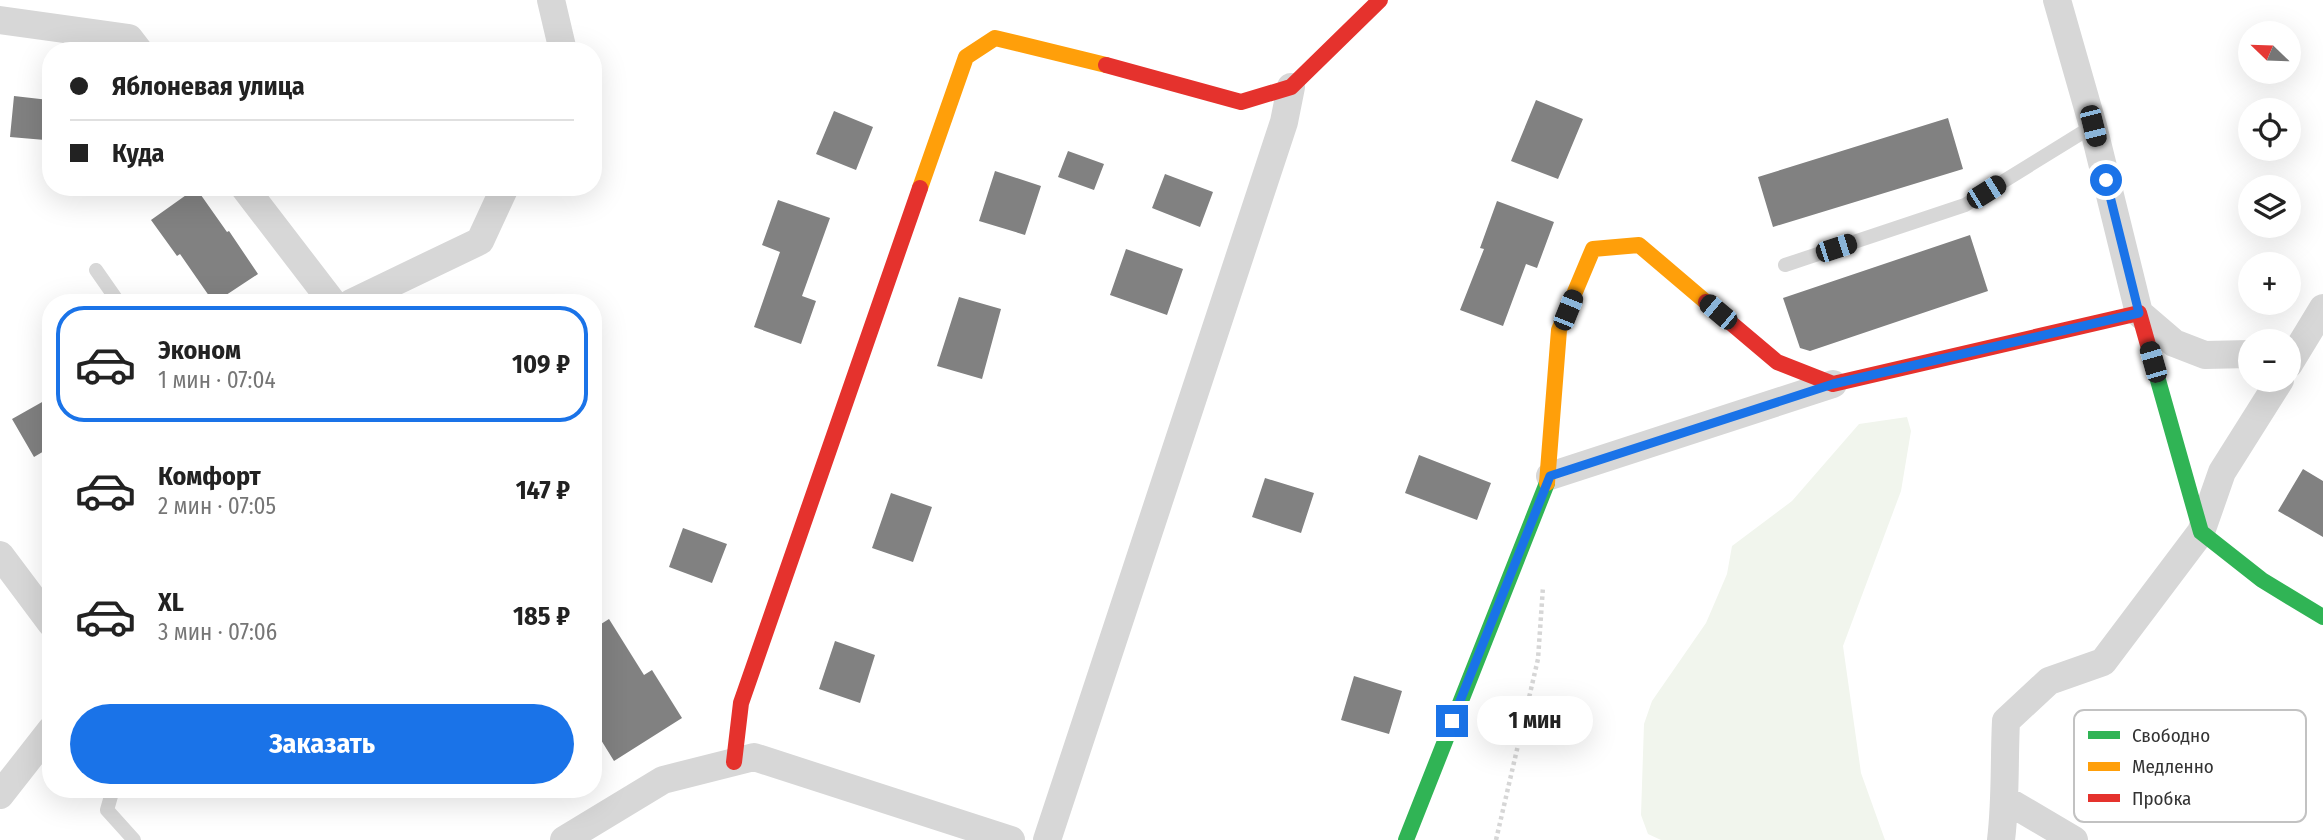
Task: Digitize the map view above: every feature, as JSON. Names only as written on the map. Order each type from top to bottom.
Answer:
[{"type":"street","points":[[551,0],[562,42]]},
{"type":"street","points":[[734,762],[741,704],[966,57],[995,38],[1048,49],[1241,102],[1292,87],[1380,0]]},
{"type":"street","points":[[2057,0],[2093,126],[2139,313],[2201,532],[2262,580],[2323,617]]},
{"type":"street","points":[[0,20],[129,38],[132,42]]},
{"type":"street","points":[[1047,840],[1280,135],[1292,87]]},
{"type":"street","points":[[251,196],[326,294]]},
{"type":"street","points":[[370,294],[480,241],[501,196]]},
{"type":"street","points":[[1406,840],[1550,476],[1559,330],[1593,249],[1639,245],[1777,362],[1833,384]]},
{"type":"street","points":[[2297,329],[2323,301]]},
{"type":"street","points":[[2301,344],[2323,308]]},
{"type":"street","points":[[2139,313],[2174,343],[2205,355],[2238,354]]},
{"type":"street","points":[[1550,476],[1833,384],[2139,313]]},
{"type":"street","points":[[2001,840],[2006,800],[2003,775],[2006,721],[2049,681],[2103,662],[2201,532],[2222,472],[2272,392]]},
{"type":"street","points":[[0,555],[42,611]]},
{"type":"street","points":[[0,794],[42,741]]},
{"type":"street","points":[[564,840],[663,780],[754,757],[1011,840]]},
{"type":"street","points":[[2006,800],[2074,840]]},
{"type":"lane","points":[[1785,265],[1965,205],[2093,126]]},
{"type":"lane","points":[[96,270],[113,294]]},
{"type":"lane","points":[[110,798],[107,810],[134,840]]},
{"type":"path","points":[[1496,840],[1538,659],[1543,581]]},
{"type":"shaded area","points":[[1907,417],[1911,431],[1901,491],[1843,646],[1861,773],[1885,840],[1661,840],[1648,834],[1641,815],[1644,724],[1652,701],[1706,623],[1727,574],[1732,546],[1792,501],[1859,424]]},
{"type":"building","points":[[14,96],[42,99],[42,140],[10,137]]},
{"type":"building","points":[[1536,100],[1583,119],[1558,179],[1511,161]]},
{"type":"building","points":[[834,111],[873,127],[856,170],[816,154]]},
{"type":"building","points":[[1948,118],[1963,169],[1773,227],[1758,177]]},
{"type":"building","points":[[1068,151],[1104,164],[1094,190],[1058,177]]},
{"type":"building","points":[[995,171],[1041,186],[1025,235],[979,221]]},
{"type":"building","points":[[1165,174],[1213,192],[1200,227],[1152,208]]},
{"type":"building","points":[[185,196],[202,196],[258,274],[228,294],[208,294],[180,254],[177,256],[151,220]]},
{"type":"building","points":[[778,200],[830,218],[802,296],[816,301],[801,344],[754,327],[780,252],[762,245]]},
{"type":"building","points":[[1497,201],[1554,222],[1537,268],[1526,264],[1503,326],[1460,310],[1484,249],[1480,248]]},
{"type":"building","points":[[1970,235],[1988,291],[1810,351],[1800,348],[1783,298]]},
{"type":"building","points":[[1126,249],[1183,269],[1167,315],[1110,295]]},
{"type":"building","points":[[959,297],[1001,309],[982,379],[937,366]]},
{"type":"building","points":[[42,402],[42,452],[34,457],[12,419]]},
{"type":"building","points":[[1419,455],[1491,483],[1477,520],[1405,493]]},
{"type":"building","points":[[2303,469],[2323,481],[2323,537],[2278,511]]},
{"type":"building","points":[[1265,478],[1314,493],[1301,533],[1252,517]]},
{"type":"building","points":[[891,493],[932,507],[913,562],[872,548]]},
{"type":"building","points":[[683,528],[727,544],[712,583],[669,567]]},
{"type":"building","points":[[609,619],[644,675],[652,670],[682,718],[614,761],[602,742],[602,623]]},
{"type":"building","points":[[835,641],[875,655],[860,703],[819,689]]},
{"type":"building","points":[[1354,676],[1402,691],[1389,734],[1341,720]]},
{"type":"traffic: fast","points":[[2154,366],[2201,532],[2262,580],[2323,617]]},
{"type":"traffic: fast","points":[[1406,840],[1547,483]]},
{"type":"traffic: slow","points":[[920,188],[966,57],[995,38],[1106,65]]},
{"type":"traffic: slow","points":[[1547,483],[1559,330],[1593,249],[1639,245],[1706,302]]},
{"type":"traffic: jam","points":[[1106,65],[1241,102],[1291,87],[1380,0]]},
{"type":"traffic: jam","points":[[734,762],[741,703],[920,188]]},
{"type":"traffic: jam","points":[[1706,302],[1777,362],[1833,384],[2139,313],[2154,366]]},
{"type":"route","points":[[1452,721],[1550,476],[1833,384],[2085,328],[2139,313],[2106,180]]}]
